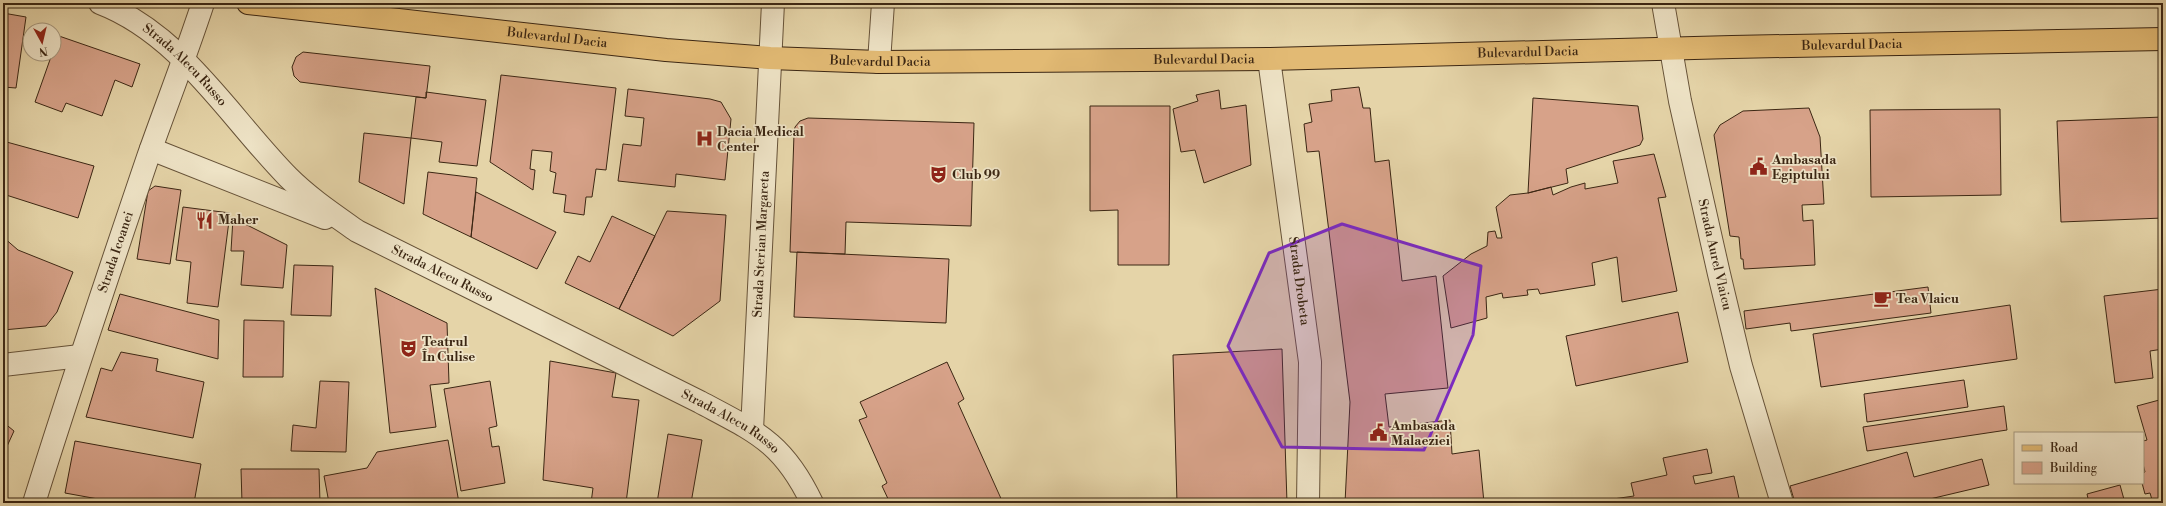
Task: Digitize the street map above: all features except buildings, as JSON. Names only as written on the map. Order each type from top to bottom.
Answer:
[{"type":"main road","name":"Bulevardul Dacia","points":[[248,3],[666,50],[770,58],[879,62],[1269,59],[2163,39]]},
{"type":"street","name":"Strada Alecu Russo","points":[[100,3],[133,20],[163,41],[185,61],[288,176],[319,204],[357,231],[700,402],[752,430],[779,451],[803,484],[812,503]]},
{"type":"street","name":"Strada Icoanei","points":[[34,503],[80,356],[151,149],[185,61],[203,3]]},
{"type":"street","name":"Strada Sterian Margareta","points":[[752,430],[773,3]]},
{"type":"street","points":[[879,62],[883,3]]},
{"type":"street","name":"Strada Aurel Vlaicu","points":[[1663,3],[1680,102],[1724,297],[1741,366],[1782,503]]},
{"type":"street","name":"Strada Drobeta","points":[[1269,59],[1310,362],[1308,503]]},
{"type":"street","points":[[151,149],[357,231]]},
{"type":"street","points":[[3,365],[80,356]]},
{"type":"highlighted area","points":[[1342,224],[1481,266],[1473,335],[1424,450],[1282,447],[1228,346],[1269,253]]},
{"type":"place","name":"Dacia Medical Center","points":[[704,139]]},
{"type":"place","name":"Ambasada Egiptului","points":[[1759,167]]},
{"type":"place","name":"Club 99","points":[[939,175]]},
{"type":"place","name":"Maher","points":[[205,220]]},
{"type":"place","name":"Tea Vlaicu","points":[[1883,299]]},
{"type":"place","name":"Teatrul În Culise","points":[[409,349]]},
{"type":"place","name":"Ambasada Malaeziei","points":[[1378,433]]}]
